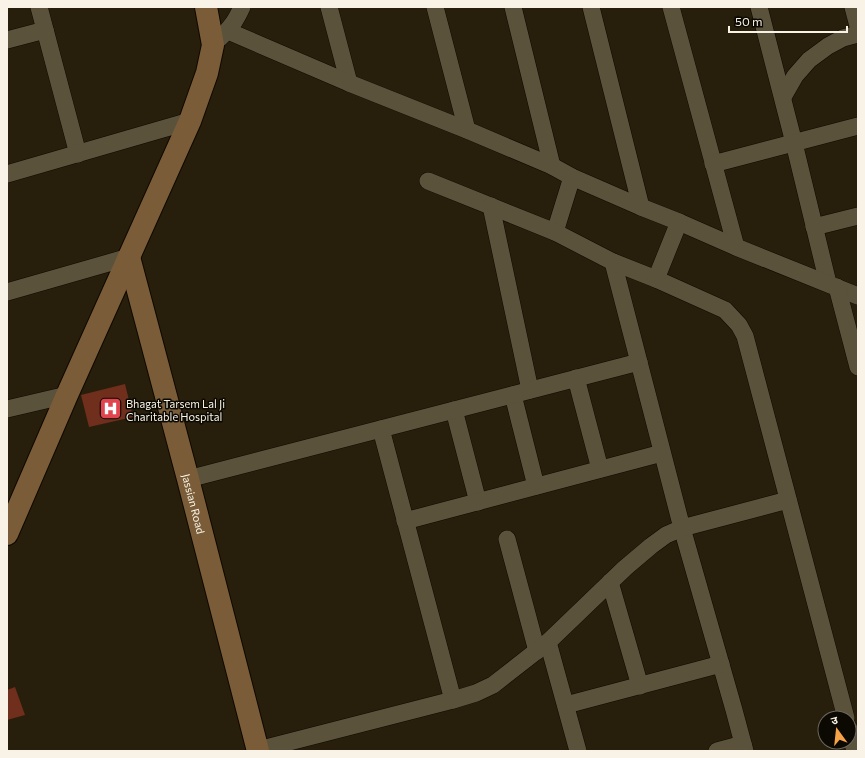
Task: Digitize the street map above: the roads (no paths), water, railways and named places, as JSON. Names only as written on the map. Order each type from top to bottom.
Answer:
[{"type":"street","points":[[39,7],[78,154]]},
{"type":"street","points":[[206,7],[221,38],[349,84],[466,130],[552,166],[572,177],[641,207],[858,296]]},
{"type":"street","points":[[7,534],[67,395],[190,121],[221,38],[236,20],[242,7]]},
{"type":"street","points":[[329,7],[349,84]]},
{"type":"street","points":[[435,7],[466,130]]},
{"type":"street","points":[[513,7],[552,166]]},
{"type":"street","points":[[591,7],[641,207]]},
{"type":"street","points":[[671,7],[736,247]]},
{"type":"street","points":[[759,7],[783,97],[814,227],[858,367]]},
{"type":"street","points":[[783,97],[795,76],[809,60],[828,46],[843,38],[857,21]]},
{"type":"street","points":[[7,40],[45,30]]},
{"type":"street","points":[[7,174],[190,121]]},
{"type":"street","points":[[714,164],[858,126]]},
{"type":"street","points":[[554,232],[572,177]]},
{"type":"street","points":[[428,181],[554,232],[613,262],[656,279],[725,310],[740,325],[745,336],[844,710]]},
{"type":"street","points":[[491,206],[530,390]]},
{"type":"street","points":[[814,227],[858,216]]},
{"type":"street","points":[[656,279],[679,222]]},
{"type":"street","points":[[7,292],[129,257]]},
{"type":"street","name":"Jassian Road","points":[[129,257],[258,750]]},
{"type":"street","points":[[613,262],[682,528],[744,748],[717,751]]},
{"type":"street","points":[[188,479],[639,362]]},
{"type":"street","points":[[576,378],[600,469]]},
{"type":"street","points":[[513,394],[536,486]]},
{"type":"street","points":[[7,409],[67,395]]},
{"type":"street","points":[[454,410],[478,502]]},
{"type":"street","points":[[381,429],[452,700]]},
{"type":"street","points":[[405,521],[662,453]]},
{"type":"street","points":[[258,750],[476,693],[492,685],[542,647],[624,568],[666,535],[682,528],[788,500]]},
{"type":"street","points":[[506,539],[542,647],[566,705],[578,751]]},
{"type":"street","points":[[610,582],[640,686]]},
{"type":"street","points":[[566,705],[721,664]]},
{"type":"place","name":"Bhagat Tarsem Lal Ji Charitable Hospital","points":[[111,409]]}]
